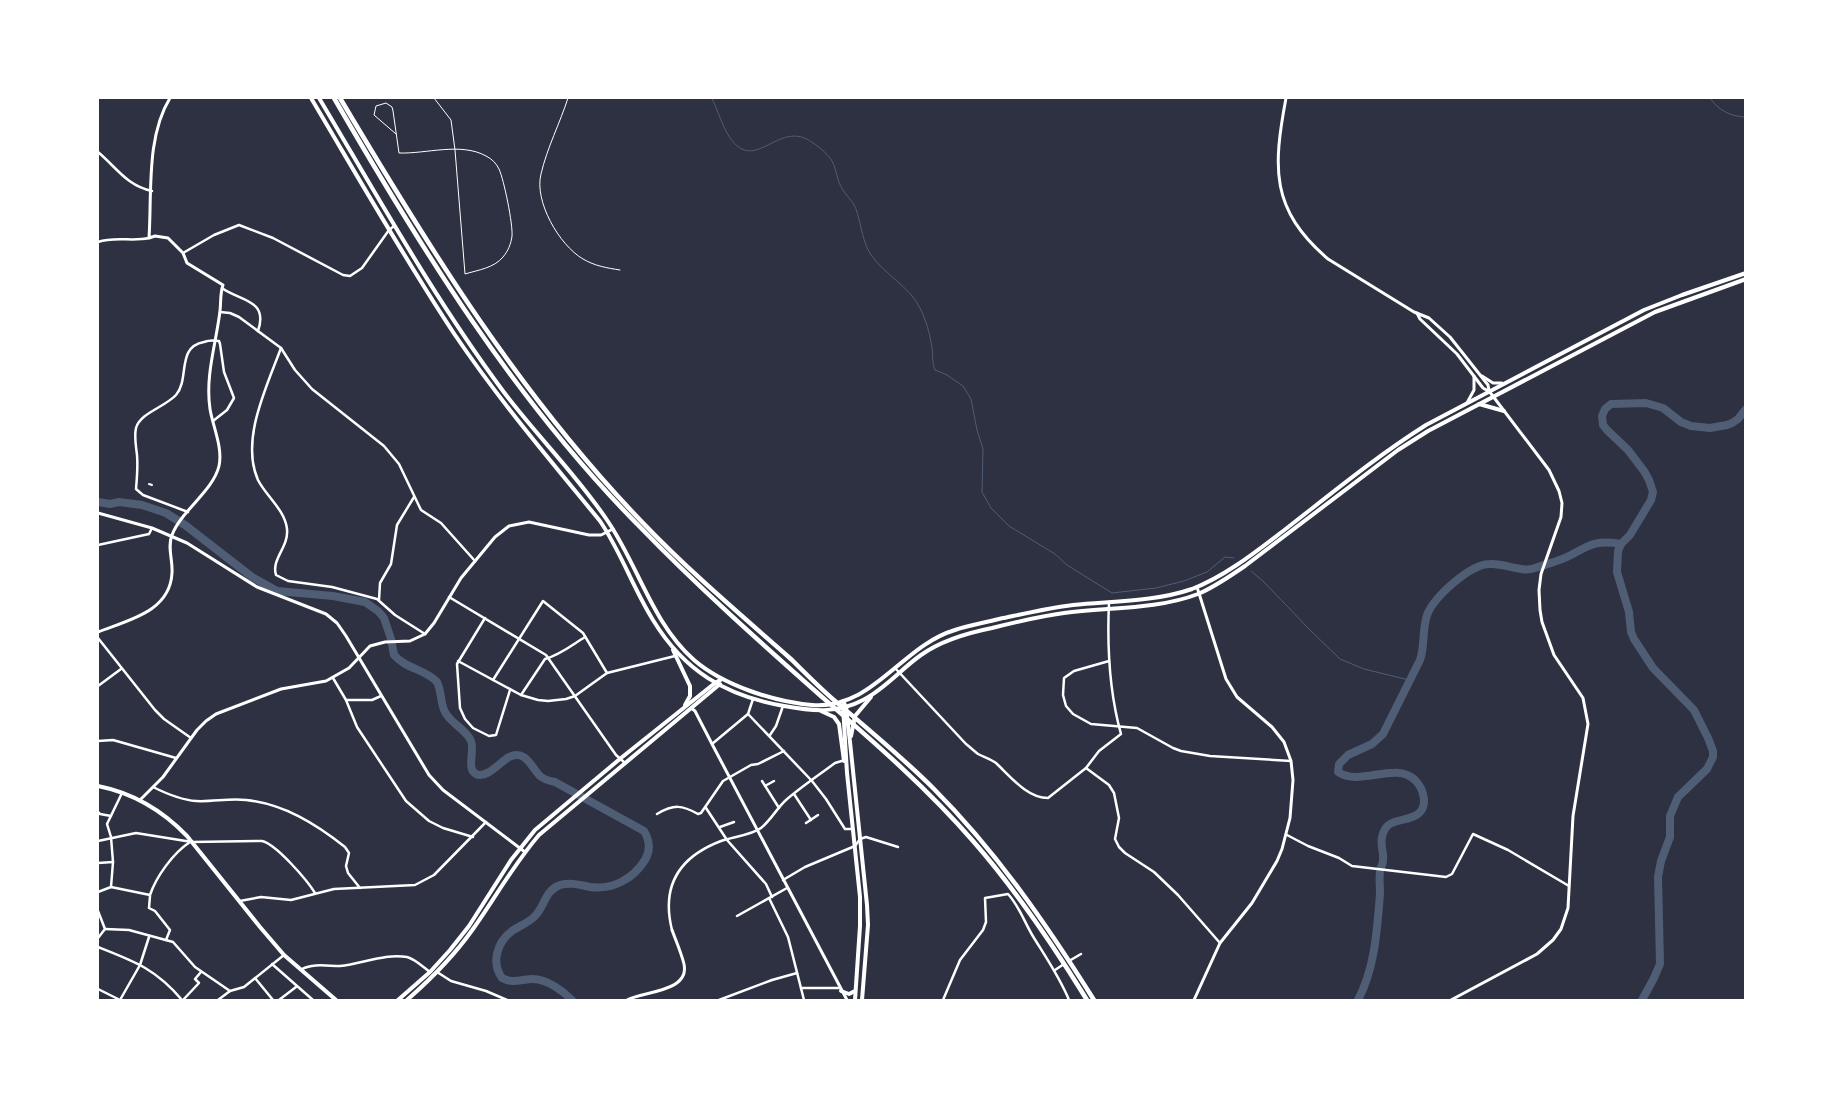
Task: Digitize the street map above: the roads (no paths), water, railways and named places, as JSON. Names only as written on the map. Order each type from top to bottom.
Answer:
[{"type":"highway","points":[[334,98],[434,263],[508,372],[561,441],[638,525],[699,587],[874,742],[927,792],[975,842],[1046,937],[1087,1000]]},
{"type":"highway","points":[[340,98],[428,242],[484,327],[529,390],[566,437],[641,521],[686,566],[932,786],[980,838],[1052,934],[1094,1000]]},
{"type":"main road","points":[[311,98],[389,230],[456,335],[499,396],[607,532],[652,619],[672,648],[691,667],[720,686],[753,699],[783,706],[821,711],[832,715],[838,724],[846,760]]},
{"type":"main road","points":[[319,98],[427,280],[505,393],[613,529],[654,607],[674,639],[696,661],[722,679],[758,693],[802,703],[822,705],[857,696],[873,687],[916,650],[935,638],[954,630],[1066,606],[1150,598],[1197,587],[1237,564],[1271,540],[1401,441],[1426,425],[1502,383],[1644,310],[1746,273]]},
{"type":"main road","points":[[850,742],[853,719],[860,708],[872,695],[920,655],[938,645],[957,637],[1054,614],[1170,602],[1199,593],[1226,579],[1245,566],[1398,450],[1477,404],[1655,312],[1746,279]]},
{"type":"main road","points":[[499,396],[505,393]]},
{"type":"main road","points":[[1477,404],[1489,405],[1504,411]]},
{"type":"main road","points":[[672,648],[690,686],[690,696],[684,707]]},
{"type":"main road","points":[[398,1000],[430,972],[450,950],[469,926],[520,848],[535,830],[684,707],[722,679]]},
{"type":"main road","points":[[407,1000],[455,953],[525,852],[540,835],[578,801],[720,686],[722,679]]},
{"type":"main road","points":[[821,711],[844,708],[872,695]]},
{"type":"main road","points":[[843,701],[850,742],[868,925],[862,1000]]},
{"type":"main road","points":[[844,708],[846,760],[855,846],[860,926],[855,1000]]},
{"type":"main road","points":[[98,786],[140,800],[170,820],[192,842],[284,955],[336,1000]]},
{"type":"main road","points":[[840,990],[849,994],[855,991]]},
{"type":"street","points":[[149,238],[156,130],[170,98]]},
{"type":"street","points":[[1286,98],[1280,133],[1278,170],[1285,206],[1293,220],[1316,248],[1328,259],[1429,318],[1450,337],[1481,376],[1492,396],[1549,470],[1559,491],[1562,503],[1561,517],[1541,574],[1539,597],[1542,622],[1554,655],[1583,698],[1588,724],[1573,816],[1566,915],[1561,929],[1548,945],[1531,958],[1452,1000]]},
{"type":"street","points":[[98,152],[129,182],[140,189],[152,192]]},
{"type":"street","points":[[183,252],[214,235],[239,225],[273,238],[335,272],[348,276],[357,273],[362,268],[389,230],[395,226]]},
{"type":"street","points":[[98,242],[116,238],[137,240],[155,236],[168,238],[183,252],[187,263],[223,285],[208,390],[219,452],[218,467],[210,483],[172,536],[170,546],[172,578],[168,591],[162,600],[152,610],[98,632]]},
{"type":"street","points":[[222,288],[248,300],[256,306],[260,321],[258,331]]},
{"type":"street","points":[[220,312],[230,313],[239,317],[281,348],[295,370],[312,389],[390,452],[405,476],[421,510],[441,523],[475,561]]},
{"type":"street","points":[[1416,312],[1420,319],[1451,347],[1483,388],[1489,391]]},
{"type":"street","points":[[188,512],[143,495],[136,489],[137,456],[134,442],[136,428],[140,419],[156,410],[178,392],[181,386],[183,365],[192,347],[199,342],[215,340],[219,341],[220,344],[224,372],[234,398],[223,415],[212,421]]},
{"type":"street","points":[[281,348],[261,401],[254,430],[252,456],[254,470],[282,515],[286,526],[285,546],[274,568],[276,575],[288,581],[332,587],[367,595],[379,601],[395,615],[425,634]]},
{"type":"street","points":[[1467,403],[1474,390],[1474,376]]},
{"type":"street","points":[[1481,376],[1493,382],[1502,383]]},
{"type":"street","points":[[379,601],[380,583],[391,564],[398,525],[414,497]]},
{"type":"street","points":[[98,513],[152,528],[172,536],[194,546],[231,572],[270,594],[317,609],[326,614],[337,623],[346,636],[380,696],[429,775],[443,790],[525,852]]},
{"type":"street","points":[[140,800],[153,788],[206,721],[216,714],[281,689],[333,678],[349,668],[370,646],[385,642],[410,641],[425,634],[434,623],[461,578],[487,546],[503,530],[520,523],[540,524],[589,535],[601,535],[613,529]]},
{"type":"street","points":[[98,544],[149,534],[152,528]]},
{"type":"street","points":[[1194,1000],[1220,943],[1262,889],[1277,861],[1287,835],[1292,801],[1291,762],[1288,749],[1278,734],[1237,697],[1226,679],[1197,587]]},
{"type":"street","points":[[449,597],[546,654],[616,755],[625,763]]},
{"type":"street","points":[[493,680],[543,601],[578,628],[607,673]]},
{"type":"street","points":[[895,668],[966,744],[976,752],[995,762],[1016,782],[1038,797],[1048,798],[1053,796],[1086,768],[1099,752],[1120,736],[1121,732],[1118,725],[1109,661],[1109,602]]},
{"type":"street","points":[[485,618],[458,661],[457,675],[462,714],[473,728],[483,734],[494,736],[496,735],[510,690]]},
{"type":"street","points":[[521,695],[548,658],[554,657],[585,637]]},
{"type":"street","points":[[98,638],[164,719],[192,738]]},
{"type":"street","points":[[458,661],[521,695],[548,701],[575,696],[607,673],[675,656]]},
{"type":"street","points":[[1109,661],[1081,668],[1064,678],[1063,695],[1066,706],[1080,719],[1095,726],[1118,725],[1136,728],[1181,751],[1210,756],[1291,762]]},
{"type":"street","points":[[98,686],[122,669]]},
{"type":"street","points":[[333,678],[346,700],[357,727],[406,801],[429,821],[443,828],[473,837]]},
{"type":"street","points":[[346,700],[372,700],[380,696]]},
{"type":"street","points":[[712,744],[748,714],[753,699]]},
{"type":"street","points":[[770,735],[776,726],[783,706]]},
{"type":"street","points":[[691,708],[695,711],[786,888],[847,1000]]},
{"type":"street","points":[[748,714],[812,781],[826,798],[846,829],[853,829]]},
{"type":"street","points":[[98,741],[113,740],[176,758]]},
{"type":"street","points":[[658,814],[668,808],[677,806],[687,808],[698,814],[706,808],[723,781],[784,751]]},
{"type":"street","points":[[627,1000],[676,985],[684,973],[684,966],[668,915],[668,896],[678,872],[694,856],[726,840],[757,831],[775,815],[786,800],[835,763],[846,760]]},
{"type":"street","points":[[1086,768],[1109,785],[1114,793],[1119,818],[1115,839],[1119,847],[1124,853],[1154,872],[1184,902],[1220,943]]},
{"type":"street","points":[[762,781],[779,808]]},
{"type":"street","points":[[765,786],[774,781]]},
{"type":"street","points":[[153,788],[176,797],[198,801],[232,799],[262,803],[299,816],[345,847],[349,854],[346,866],[348,873],[360,888]]},
{"type":"street","points":[[112,887],[113,862],[107,824],[122,793]]},
{"type":"street","points":[[794,794],[811,820]]},
{"type":"street","points":[[706,808],[720,827],[726,840],[766,884],[788,937],[804,1000]]},
{"type":"street","points":[[98,812],[111,816]]},
{"type":"street","points":[[806,823],[818,815]]},
{"type":"street","points":[[240,901],[261,897],[290,900],[334,889],[409,886],[434,875],[486,822]]},
{"type":"street","points":[[720,827],[734,822]]},
{"type":"street","points":[[98,841],[136,833],[192,842],[257,840],[267,842],[304,878],[315,893]]},
{"type":"street","points":[[1287,835],[1308,846],[1339,858],[1352,866],[1440,877],[1452,874],[1473,834],[1508,850],[1569,886]]},
{"type":"street","points":[[783,880],[805,867],[855,846],[860,839],[866,837],[898,847]]},
{"type":"street","points":[[166,940],[170,930],[155,911],[149,908],[150,895],[159,874],[180,850],[192,842]]},
{"type":"street","points":[[98,863],[113,862]]},
{"type":"street","points":[[98,892],[112,887],[150,895]]},
{"type":"street","points":[[736,916],[786,888]]},
{"type":"street","points":[[943,1000],[960,960],[983,930],[986,922],[985,898],[1008,894],[1055,970],[1069,1000]]},
{"type":"street","points":[[98,912],[104,929]]},
{"type":"street","points":[[104,929],[129,930],[173,942],[201,972],[230,991]]},
{"type":"street","points":[[98,938],[104,929]]},
{"type":"street","points":[[98,989],[120,1000],[140,965],[149,937]]},
{"type":"street","points":[[98,947],[131,959],[166,983],[182,1000],[199,984],[195,979],[201,972]]},
{"type":"street","points":[[1055,970],[1081,954]]},
{"type":"street","points":[[218,1000],[230,991],[244,987],[284,955]]},
{"type":"street","points":[[300,970],[320,965],[343,965],[376,959],[404,957],[416,962],[430,972]]},
{"type":"street","points":[[272,964],[313,1000]]},
{"type":"street","points":[[437,972],[451,981],[486,991],[505,1000]]},
{"type":"street","points":[[719,1000],[772,980],[797,973]]},
{"type":"street","points":[[255,978],[273,1000]]},
{"type":"street","points":[[279,1000],[296,986]]},
{"type":"street","points":[[801,988],[840,990]]},
{"type":"lane","points":[[396,134],[374,115],[376,106],[386,103],[392,107],[399,154],[455,150],[475,152],[494,161],[502,178],[512,234],[508,250],[498,262],[488,268],[465,274],[455,150],[451,120],[434,98]]},
{"type":"lane","points":[[568,98],[541,174],[539,188],[541,200],[554,227],[577,255],[594,264],[620,270]]},
{"type":"waterway","points":[[712,98],[727,133],[737,146],[747,151],[757,150],[778,140],[800,137],[815,145],[830,158],[841,187],[856,209],[868,250],[883,269],[910,293],[920,308],[929,332],[935,370],[947,375],[963,386],[971,399],[983,449],[982,492],[991,508],[1009,526],[1055,554],[1067,565],[1112,593],[1156,588],[1184,581],[1207,572],[1225,557],[1234,558]]},
{"type":"waterway","points":[[1710,98],[1725,112],[1735,116],[1746,117]]},
{"type":"waterway","points":[[1642,1000],[1660,964],[1658,877],[1661,861],[1670,837],[1670,816],[1678,797],[1707,769],[1713,757],[1713,751],[1694,710],[1653,668],[1631,632],[1629,612],[1617,572],[1618,551],[1651,500],[1653,492],[1644,471],[1628,450],[1603,425],[1602,416],[1605,409],[1611,404],[1646,403],[1663,408],[1681,422],[1691,426],[1710,428],[1732,423],[1746,409]]},
{"type":"waterway","points":[[98,502],[142,505],[166,513],[185,525],[252,577],[277,591],[333,596],[365,602],[384,618],[394,655],[399,660],[427,674],[437,682],[445,712],[466,733],[471,741],[473,772],[480,775],[485,774],[509,757],[520,755],[528,760],[540,776],[555,782],[644,831],[648,838],[649,849],[645,860],[635,873],[622,882],[607,887],[590,887],[575,884],[560,885],[551,891],[538,913],[512,931],[499,947],[496,959],[502,978],[510,981],[533,979],[544,981],[559,989],[572,1000]]},
{"type":"waterway","points":[[1358,1000],[1372,962],[1378,921],[1380,871],[1383,861],[1381,843],[1384,830],[1392,823],[1418,814],[1423,806],[1424,797],[1418,783],[1407,775],[1388,773],[1356,777],[1347,776],[1338,772],[1339,764],[1348,755],[1372,744],[1383,734],[1420,660],[1427,615],[1437,599],[1463,575],[1482,565],[1490,564],[1530,569],[1562,559],[1594,544],[1606,542],[1621,544]]},
{"type":"waterway","points":[[1251,571],[1340,659],[1364,669],[1409,680]]}]
